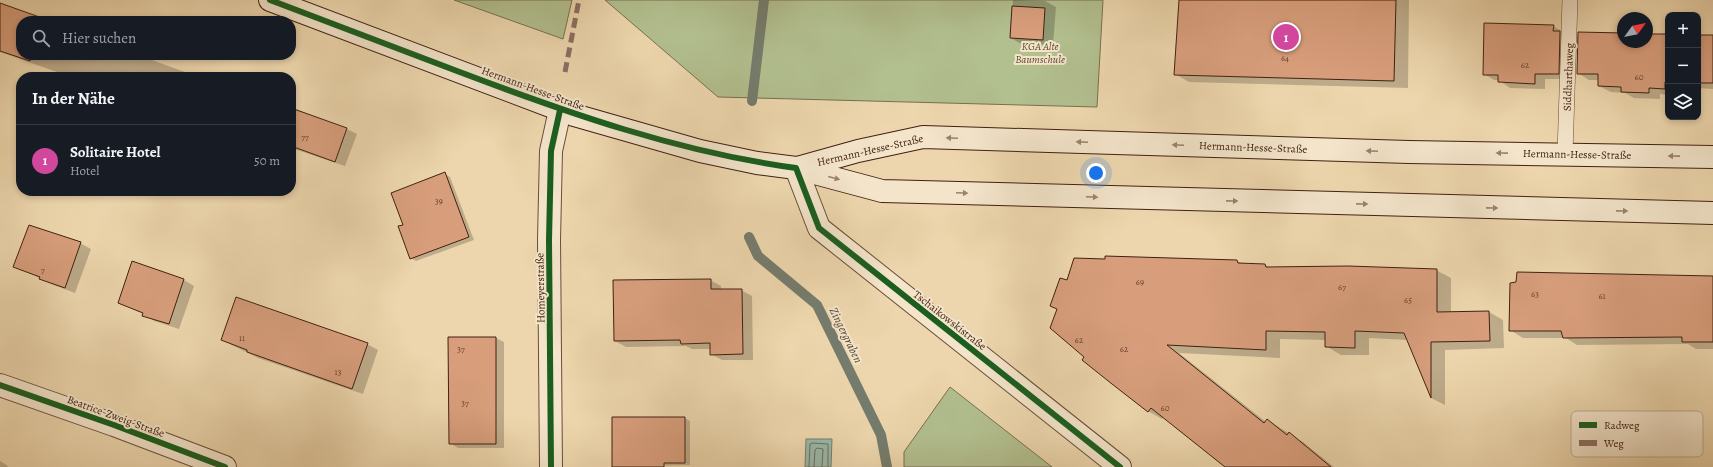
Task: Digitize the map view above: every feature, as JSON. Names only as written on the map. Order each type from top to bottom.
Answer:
[{"type":"main road","name":"Hermann-Hesse-Straße","points":[[270,0],[560,110],[700,151],[757,163],[796,168],[882,191],[1713,213]]},
{"type":"main road","name":"Homeyerstraße","points":[[551,467],[549,248],[551,151],[560,110]]},
{"type":"main road","name":"Hermann-Hesse-Straße","points":[[796,168],[858,151],[923,137],[1401,152],[1713,157]]},
{"type":"main road","name":"Tschaikowskistraße","points":[[796,168],[819,228],[1120,467]]},
{"type":"main road","name":"Beatrice-Zweig-Straße","points":[[0,385],[114,425],[225,467]]},
{"type":"lane","name":"Siddharthaweg","points":[[1565,154],[1570,0]]},
{"type":"green space","points":[[454,0],[572,0],[563,39]]},
{"type":"green space","name":"KGA Alte Baumschule","points":[[605,0],[1103,0],[1097,107],[718,97]]},
{"type":"green space","points":[[950,387],[1052,467],[904,467],[904,452]]},
{"type":"water","points":[[806,439],[832,439],[831,467],[805,467]]},
{"type":"building","points":[[1179,0],[1396,0],[1394,81],[1174,75]]},
{"type":"building","points":[[0,3],[37,16],[16,16],[16,56],[0,51]]},
{"type":"building","points":[[1012,6],[1045,8],[1043,40],[1010,38]]},
{"type":"building","points":[[1484,23],[1554,25],[1553,31],[1560,31],[1559,74],[1535,74],[1535,84],[1498,82],[1498,75],[1483,75]]},
{"type":"building","points":[[1578,32],[1617,33],[1617,48],[1653,48],[1653,34],[1665,34],[1665,89],[1649,88],[1649,93],[1621,92],[1621,87],[1598,86],[1598,74],[1577,74]]},
{"type":"building","points":[[1701,35],[1713,35],[1713,83],[1701,83]]},
{"type":"building","points":[[296,110],[347,128],[335,162],[296,148]]},
{"type":"building","points":[[445,172],[469,237],[410,259],[398,226],[403,225],[391,193]]},
{"type":"building","points":[[29,225],[81,242],[65,288],[39,279],[40,277],[13,267]]},
{"type":"building","points":[[1105,256],[1237,260],[1238,263],[1265,264],[1266,267],[1348,266],[1437,269],[1437,312],[1489,311],[1490,341],[1431,342],[1431,398],[1404,333],[1355,331],[1355,348],[1325,347],[1325,332],[1266,331],[1266,350],[1167,345],[1264,423],[1267,419],[1287,435],[1289,432],[1331,467],[1225,467],[1151,408],[1148,412],[1112,384],[1082,360],[1084,357],[1050,328],[1057,309],[1050,306],[1060,278],[1067,280],[1074,258],[1105,259]]},
{"type":"building","points":[[132,261],[184,279],[169,324],[142,316],[143,313],[118,303]]},
{"type":"building","points":[[1517,272],[1713,276],[1713,342],[1682,342],[1682,337],[1563,338],[1561,331],[1509,331],[1510,283],[1516,282]]},
{"type":"building","points":[[711,279],[711,289],[742,289],[743,354],[710,355],[710,343],[681,344],[680,340],[614,341],[613,280]]},
{"type":"building","points":[[236,297],[368,343],[352,389],[247,352],[247,350],[221,340]]},
{"type":"building","points":[[448,337],[496,337],[496,444],[449,444]]},
{"type":"building","points":[[612,417],[685,417],[685,463],[664,463],[664,467],[612,467]]},
{"type":"waterway","name":"Zingergraben","points":[[752,101],[764,0]]},
{"type":"waterway","name":"Zingergraben","points":[[749,237],[758,256],[817,305],[881,435],[887,467]]},
{"type":"marked path","points":[[565,72],[579,0]]},
{"type":"cycle path","points":[[270,0],[499,87],[582,116],[709,152],[796,168],[819,228],[1120,467]]},
{"type":"cycle path","points":[[551,467],[549,240],[551,151],[560,110]]},
{"type":"cycle path","points":[[0,385],[114,425],[225,467]]},
{"type":"place","name":"Solitaire Hotel","points":[[1286,37]]}]
